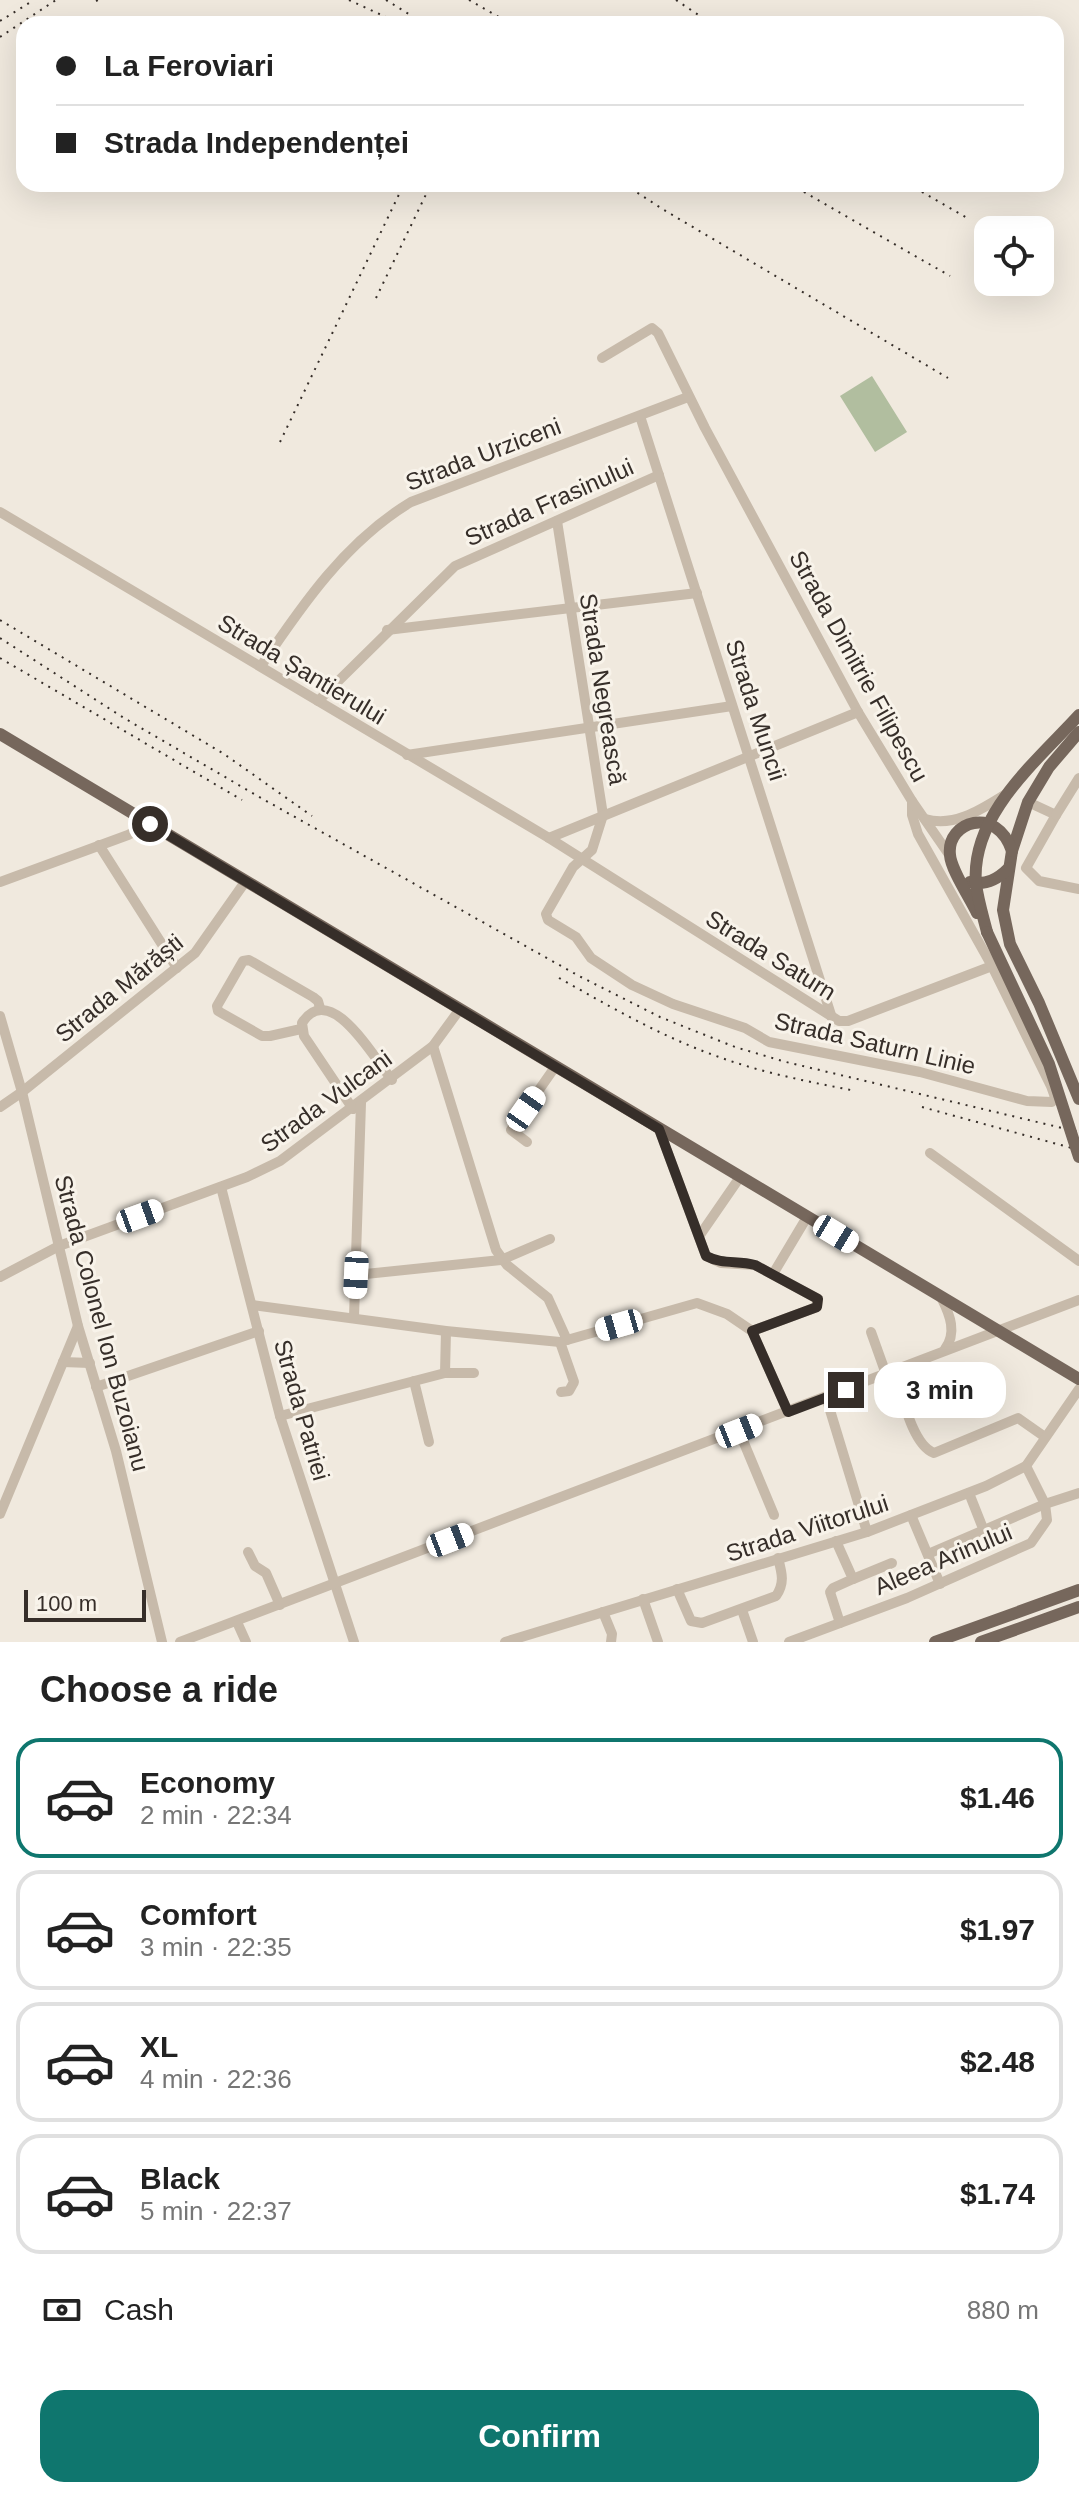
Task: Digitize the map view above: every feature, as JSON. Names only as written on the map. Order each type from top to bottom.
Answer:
[{"type":"main road","points":[[987,932],[976,883],[981,843],[989,823],[1011,791],[1079,715]]},
{"type":"main road","points":[[1079,732],[1049,767],[1028,802],[1012,851],[1004,900],[1010,944],[1051,1029],[1079,1099]]},
{"type":"main road","points":[[0,734],[1079,1379]]},
{"type":"main road","points":[[1012,851],[1004,834],[989,823],[975,823],[956,834],[950,856],[1049,1064],[1079,1157]]},
{"type":"main road","points":[[959,874],[976,883],[992,881],[1009,868]]},
{"type":"main road","points":[[935,1642],[1079,1590]]},
{"type":"main road","points":[[981,1642],[1079,1607]]},
{"type":"street","name":"Strada Dimitrie Filipescu","points":[[602,358],[652,328],[658,333],[688,397],[858,712],[912,801],[912,815],[918,834],[992,966],[1051,1086],[1055,1097],[1048,1103]]},
{"type":"street","name":"Strada Urziceni","points":[[261,666],[325,577],[371,530],[400,508],[688,397]]},
{"type":"street","name":"Strada Muncii","points":[[640,416],[832,1018]]},
{"type":"street","name":"Strada Frasinului","points":[[318,701],[455,566],[659,475]]},
{"type":"street","name":"Strada Șantierului","points":[[0,512],[584,860]]},
{"type":"street","name":"Strada Negrească","points":[[557,521],[603,815],[593,846],[584,860],[573,867],[546,914],[548,920],[576,937]]},
{"type":"street","points":[[387,630],[697,593]]},
{"type":"street","points":[[407,755],[732,706]]},
{"type":"street","points":[[549,838],[858,712]]},
{"type":"street","points":[[1079,778],[1074,793],[1056,815],[1026,868],[1039,881],[1079,889]]},
{"type":"street","points":[[925,819],[940,822],[979,812],[1011,791]]},
{"type":"street","points":[[912,801],[950,856]]},
{"type":"street","points":[[1028,802],[1056,815]]},
{"type":"street","points":[[951,819],[975,823]]},
{"type":"street","points":[[0,882],[150,824]]},
{"type":"street","points":[[99,845],[177,968]]},
{"type":"street","name":"Strada Saturn","points":[[584,860],[839,1021],[848,1021],[992,966]]},
{"type":"street","name":"Strada Mărăști","points":[[0,1107],[177,968],[205,941],[245,882]]},
{"type":"street","name":"Strada Saturn Linie","points":[[576,937],[591,958],[632,985],[673,1004],[745,1028],[769,1042],[908,1069],[1027,1101],[1048,1103]]},
{"type":"street","points":[[301,1029],[262,1036],[218,1011],[217,1006],[243,961],[249,960],[313,997],[320,1008]]},
{"type":"street","points":[[301,1029],[306,1017],[320,1008],[333,1012],[343,1019],[392,1080]]},
{"type":"street","name":"Strada Vulcani","points":[[0,1277],[59,1246],[221,1187],[280,1161],[392,1080],[433,1046],[460,1009]]},
{"type":"street","name":"Strada Colonel Ion Buzoianu","points":[[0,1016],[22,1092],[78,1326],[135,1522],[162,1642]]},
{"type":"street","points":[[301,1029],[314,1054],[357,1106],[354,1317]]},
{"type":"street","points":[[433,1046],[496,1250],[501,1260],[548,1298],[564,1341],[574,1382],[569,1391],[561,1392]]},
{"type":"street","points":[[527,1142],[511,1130],[555,1067]]},
{"type":"street","points":[[659,1129],[700,1235],[703,1253],[721,1263],[745,1262],[773,1274],[815,1296],[819,1303],[817,1307],[752,1331]]},
{"type":"street","points":[[930,1153],[1079,1261]]},
{"type":"street","points":[[700,1235],[740,1177]]},
{"type":"street","name":"Strada Patriei","points":[[221,1187],[280,1416],[354,1642]]},
{"type":"street","points":[[773,1274],[807,1217]]},
{"type":"street","points":[[356,1275],[501,1260],[550,1239]]},
{"type":"street","points":[[942,1299],[952,1329],[950,1342],[943,1350]]},
{"type":"street","points":[[180,1642],[278,1609],[335,1584],[1079,1300]]},
{"type":"street","points":[[252,1305],[446,1331],[564,1341],[697,1303],[727,1314],[752,1331],[788,1412]]},
{"type":"street","points":[[0,1514],[78,1326]]},
{"type":"street","points":[[96,1387],[259,1331]]},
{"type":"street","points":[[445,1373],[446,1331]]},
{"type":"street","points":[[871,1332],[917,1439],[925,1450],[934,1453],[1018,1418],[1045,1437]]},
{"type":"street","points":[[63,1362],[90,1363]]},
{"type":"street","points":[[280,1416],[445,1373],[474,1373]]},
{"type":"street","points":[[414,1381],[429,1442]]},
{"type":"street","points":[[1045,1504],[1026,1466],[1079,1389]]},
{"type":"street","points":[[826,1397],[867,1532]]},
{"type":"street","points":[[739,1431],[774,1515]]},
{"type":"street","name":"Strada Viitorului","points":[[505,1642],[867,1532],[969,1493],[1026,1466]]},
{"type":"street","points":[[969,1493],[984,1531]]},
{"type":"street","points":[[928,1554],[1045,1504],[1079,1493]]},
{"type":"street","name":"Aleea Arinului","points":[[789,1642],[940,1584],[1031,1543],[1047,1520],[1045,1504]]},
{"type":"street","points":[[911,1515],[940,1584]]},
{"type":"street","points":[[836,1541],[853,1579]]},
{"type":"street","points":[[248,1552],[255,1566],[266,1573],[278,1609]]},
{"type":"street","points":[[677,1589],[688,1617],[696,1624],[742,1610],[776,1596],[782,1587],[783,1577],[778,1558]]},
{"type":"street","points":[[840,1623],[830,1592],[833,1588],[892,1563]]},
{"type":"street","points":[[643,1599],[658,1642]]},
{"type":"street","points":[[742,1610],[753,1642]]},
{"type":"street","points":[[603,1612],[612,1634],[611,1642]]},
{"type":"street","points":[[237,1622],[246,1642]]},
{"type":"green space","points":[[872,376],[907,432],[875,452],[840,396]]},
{"type":"railway","points":[[0,21],[34,0]]},
{"type":"railway","points":[[32,16],[56,0]]},
{"type":"railway","points":[[349,0],[384,16]]},
{"type":"railway","points":[[386,0],[412,16]]},
{"type":"railway","points":[[469,0],[497,16]]},
{"type":"railway","points":[[676,0],[700,16]]},
{"type":"railway","points":[[0,37],[16,26]]},
{"type":"railway","points":[[280,442],[400,192]]},
{"type":"railway","points":[[376,298],[427,192]]},
{"type":"railway","points":[[636,192],[948,378]]},
{"type":"railway","points":[[804,192],[950,276]]},
{"type":"railway","points":[[922,192],[969,219]]},
{"type":"railway","points":[[0,620],[224,754],[312,816]]},
{"type":"railway","points":[[0,638],[124,718],[261,798],[579,976],[660,1017],[735,1047],[786,1062],[1079,1132]]},
{"type":"railway","points":[[0,658],[242,800]]},
{"type":"railway","points":[[559,978],[637,1021],[698,1049],[736,1063],[856,1091]]},
{"type":"railway","points":[[922,1107],[1079,1150]]},
{"type":"route","points":[[150,824],[659,1129],[700,1235],[703,1253],[721,1263],[745,1262],[755,1265],[818,1299],[817,1307],[752,1331],[788,1412],[846,1390]]}]
